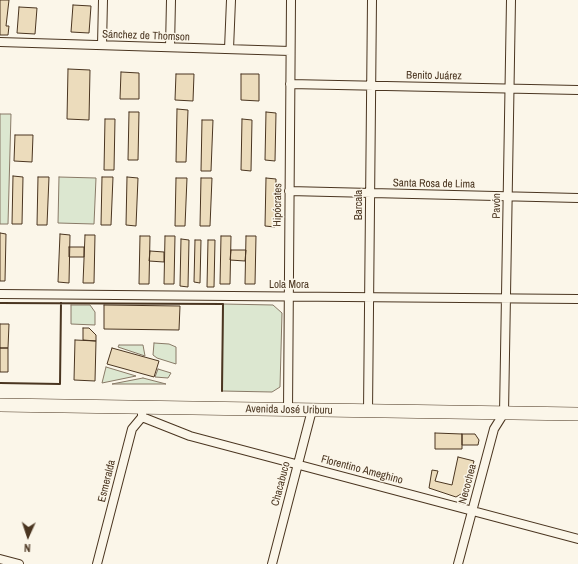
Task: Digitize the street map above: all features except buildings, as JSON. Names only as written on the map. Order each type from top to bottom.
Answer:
[{"type":"main road","name":"Avenida José Uriburu","points":[[0,405],[142,412],[312,410],[578,414]]},
{"type":"street","points":[[102,45],[103,0]]},
{"type":"street","points":[[170,47],[171,0]]},
{"type":"street","points":[[230,49],[231,0]]},
{"type":"street","name":"Hipócrates","points":[[288,410],[291,0]]},
{"type":"street","name":"Barcala","points":[[368,411],[372,0]]},
{"type":"street","name":"Pavón","points":[[504,413],[511,0]]},
{"type":"street","name":"Sánchez de Thomson","points":[[0,42],[290,51]]},
{"type":"street","name":"Benito Juárez","points":[[290,84],[578,90]]},
{"type":"street","name":"Santa Rosa de Lima","points":[[289,191],[578,198]]},
{"type":"street","name":"Lola Mora","points":[[0,294],[578,299]]},
{"type":"street","name":"Chacabuco","points":[[272,564],[312,410]]},
{"type":"street","name":"Florentino Ameghino","points":[[142,412],[190,436],[578,539]]},
{"type":"street","name":"Esmeralda","points":[[97,564],[132,429],[142,412]]},
{"type":"street","name":"Necochea","points":[[458,564],[494,429],[504,413]]},
{"type":"street","points":[[0,559],[19,564]]},
{"type":"green space","points":[[0,114],[11,114],[8,224],[0,224]]},
{"type":"green space","points":[[59,177],[96,178],[94,224],[58,223]]},
{"type":"green space","points":[[223,304],[273,305],[282,313],[280,387],[272,392],[222,391]]},
{"type":"green space","points":[[71,305],[90,305],[95,312],[95,325],[71,324]]},
{"type":"green space","points":[[154,343],[169,344],[176,347],[176,364],[157,358],[153,355]]},
{"type":"green space","points":[[119,345],[143,345],[145,356],[118,347]]},
{"type":"green space","points":[[106,367],[136,376],[102,383]]},
{"type":"green space","points":[[158,369],[171,373],[168,378],[155,377]]},
{"type":"green space","points":[[143,378],[166,384],[112,384]]},
{"type":"wall","points":[[0,303],[223,304],[222,391]]},
{"type":"wall","points":[[0,383],[60,384],[61,303]]}]
